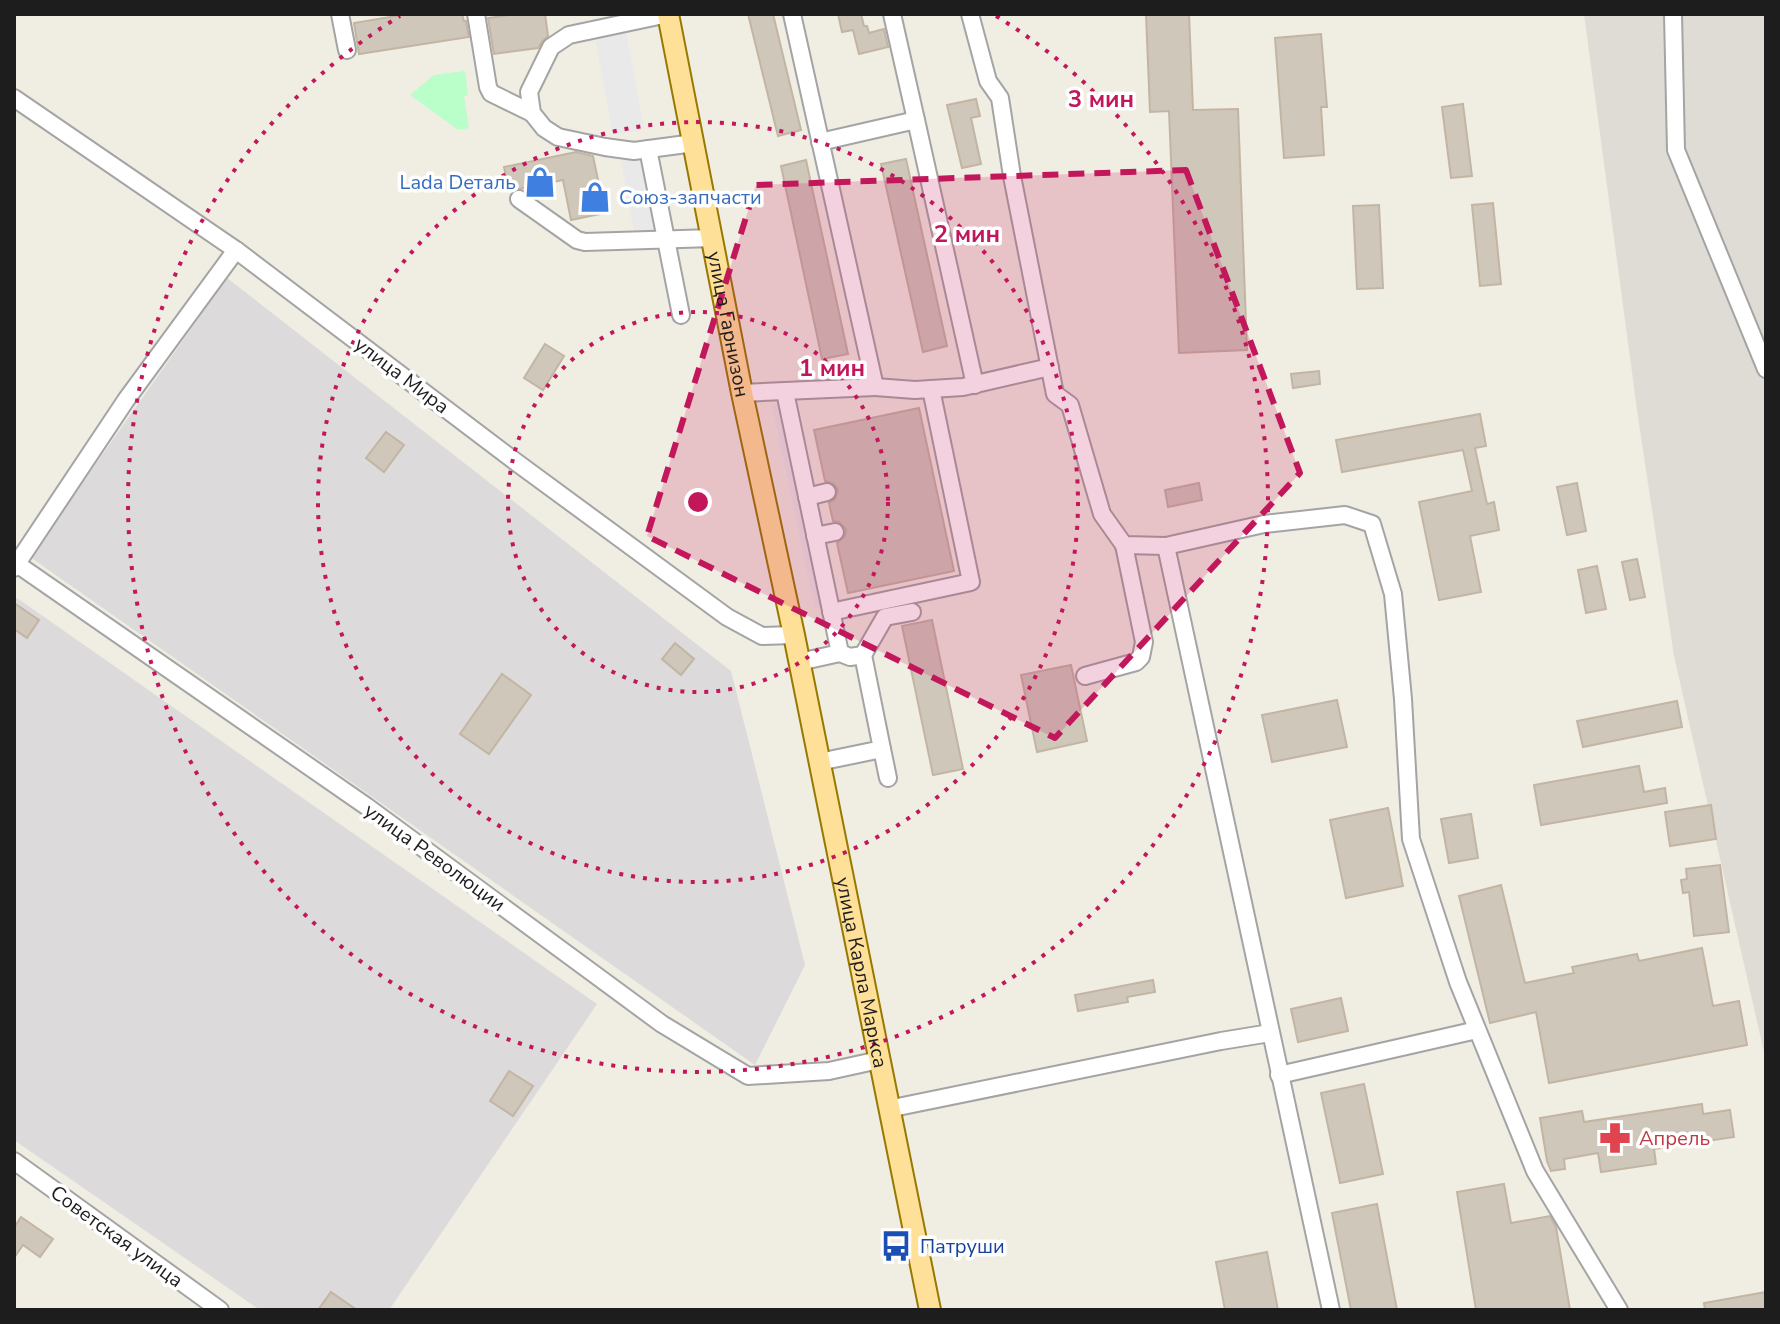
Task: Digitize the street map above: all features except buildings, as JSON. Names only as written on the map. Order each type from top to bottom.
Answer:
[{"type":"main road","name":"улица Гарнизон","points":[[668,14],[742,393],[794,635]]},
{"type":"main road","name":"улица Карла Маркса","points":[[794,635],[930,1310]]},
{"type":"street","points":[[340,14],[347,50]]},
{"type":"street","points":[[476,14],[491,93],[532,113],[544,128],[558,137],[634,151],[694,143]]},
{"type":"street","points":[[532,113],[529,92],[551,47],[569,35],[668,14]]},
{"type":"street","points":[[792,14],[875,387]]},
{"type":"street","points":[[892,14],[975,385]]},
{"type":"street","points":[[970,14],[988,81],[1000,98],[1012,176],[1055,394],[1070,405],[1102,514],[1124,545],[1144,642],[1141,657],[1136,662],[1085,676]]},
{"type":"street","points":[[1673,14],[1676,150],[1766,369]]},
{"type":"street","name":"улица Мира","points":[[14,98],[236,250],[727,617],[762,636],[794,635]]},
{"type":"street","points":[[820,142],[916,120]]},
{"type":"street","points":[[648,149],[681,315]]},
{"type":"street","points":[[519,199],[577,240],[593,243],[713,238]]},
{"type":"street","points":[[15,565],[126,400],[236,250]]},
{"type":"street","points":[[742,393],[963,387],[1050,367]]},
{"type":"street","points":[[831,612],[971,582],[931,389]]},
{"type":"street","points":[[785,392],[840,653]]},
{"type":"street","points":[[807,497],[827,492]]},
{"type":"street","points":[[1124,545],[1166,546],[1264,524],[1332,516],[1345,515],[1372,524],[1393,594],[1411,839],[1458,982],[1535,1171],[1619,1310]]},
{"type":"street","points":[[815,536],[835,532]]},
{"type":"street","points":[[1166,546],[1331,1310]]},
{"type":"street","name":"улица Революции","points":[[15,565],[366,806],[662,1024],[748,1076],[829,1071],[879,1060]]},
{"type":"street","points":[[888,778],[863,655],[885,617],[912,612]]},
{"type":"street","points":[[799,662],[840,653],[850,657],[863,655]]},
{"type":"street","points":[[819,762],[882,749]]},
{"type":"street","points":[[1279,1075],[1477,1030]]},
{"type":"street","points":[[888,1109],[1270,1033]]},
{"type":"street","name":"Советская улица","points":[[14,1161],[220,1310]]},
{"type":"highlighted area","points":[[1186,170],[1300,473],[1055,738],[647,536],[756,185]]},
{"type":"shaded area","points":[[1584,14],[1766,14],[1766,1061],[1674,656],[1638,417]]},
{"type":"shaded area","points":[[626,33],[644,129],[613,135],[595,38]]},
{"type":"shaded area","points":[[645,156],[659,234],[635,239],[621,160]]},
{"type":"shaded area","points":[[227,278],[731,671],[805,965],[755,1065],[30,557]]},
{"type":"shaded area","points":[[784,402],[826,606],[815,608],[772,405]]},
{"type":"shaded area","points":[[17,598],[597,1004],[389,1310],[260,1310],[14,1140],[14,602]]},
{"type":"green space","points":[[465,71],[468,95],[464,96],[469,128],[458,130],[410,95],[434,75]]},
{"type":"place","name":"Lada Dеталь","points":[[540,182]]},
{"type":"place","name":"Союз-запчасти","points":[[595,197]]},
{"type":"place","name":"Апрель","points":[[1615,1138]]},
{"type":"place","name":"Патруши","points":[[896,1246]]}]
